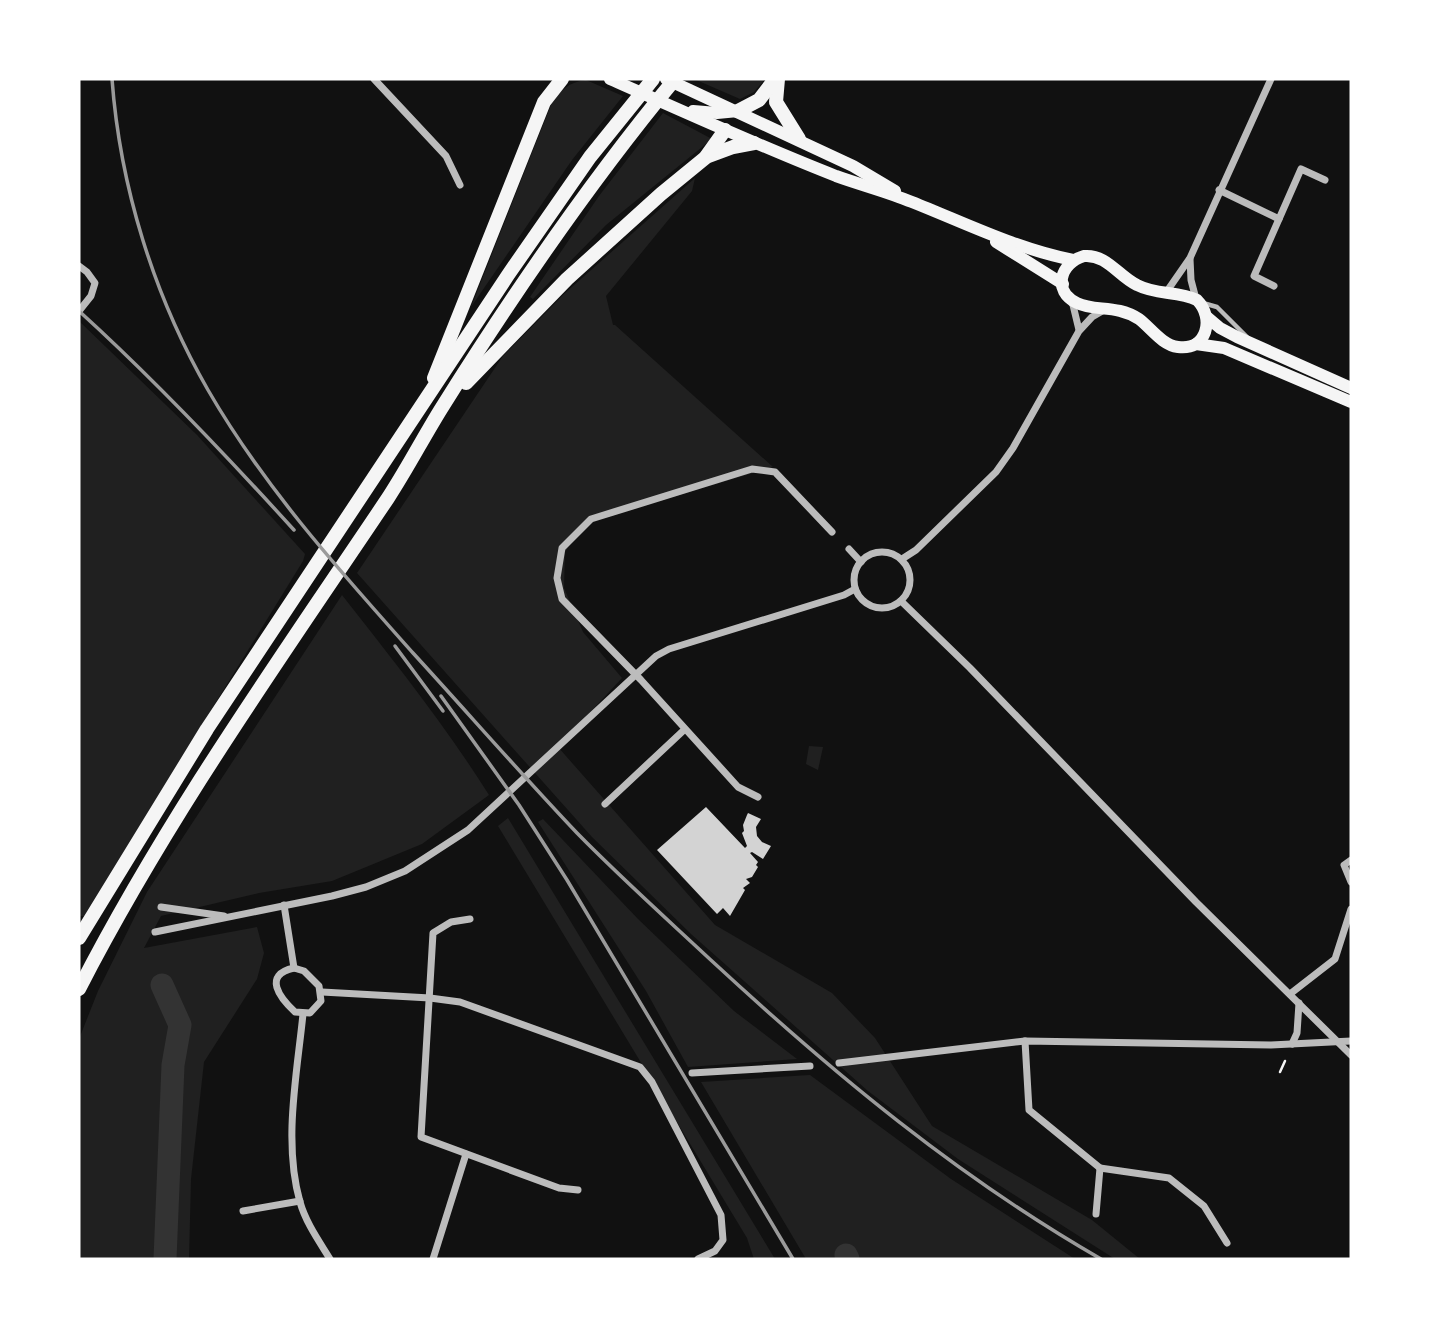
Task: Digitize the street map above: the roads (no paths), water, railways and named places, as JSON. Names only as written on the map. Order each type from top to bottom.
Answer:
[{"type":"highway","points":[[543,79],[544,102]]},
{"type":"highway","points":[[421,408],[544,102],[562,79]]},
{"type":"highway","points":[[79,938],[207,729],[549,214],[597,148],[653,79]]},
{"type":"highway","points":[[79,989],[117,914],[216,751],[389,496],[441,409],[581,198],[675,79]]},
{"type":"highway","points":[[733,110],[759,100],[776,79]]},
{"type":"highway","points":[[776,79],[775,95],[779,110],[799,139]]},
{"type":"highway","points":[[441,409],[558,288],[661,194],[705,158],[725,130]]},
{"type":"highway","points":[[705,158],[733,147],[754,143]]},
{"type":"main road","points":[[610,79],[680,110],[699,114],[733,110]]},
{"type":"main road","points":[[666,79],[799,139],[853,166],[910,201]]},
{"type":"main road","points":[[725,130],[733,110]]},
{"type":"main road","points":[[699,114],[725,130],[837,176],[910,201],[972,228],[1073,260]]},
{"type":"main road","points":[[972,228],[1063,284],[1072,300],[1081,305],[1107,308],[1134,317],[1169,345],[1213,345],[1351,402]]},
{"type":"main road","points":[[1063,284],[1063,271],[1073,260],[1084,256],[1100,257],[1136,285],[1198,302],[1207,317],[1220,328],[1351,388]]},
{"type":"main road","points":[[1196,344],[1205,335],[1207,317]]},
{"type":"street","points":[[374,79],[446,156],[460,185]]},
{"type":"street","points":[[1165,294],[1190,258],[1271,79]]},
{"type":"street","points":[[1274,286],[1254,276],[1301,169],[1325,180]]},
{"type":"street","points":[[1219,190],[1279,219]]},
{"type":"street","points":[[1190,258],[1191,280],[1198,302]]},
{"type":"street","points":[[79,266],[95,283],[91,296],[79,311]]},
{"type":"street","points":[[1072,300],[1079,331]]},
{"type":"street","points":[[902,559],[916,550],[996,472],[1013,448],[1079,331],[1092,317],[1107,308]]},
{"type":"street","points":[[758,797],[738,787],[562,599],[557,578],[562,548],[591,519],[752,469],[775,472],[832,532]]},
{"type":"street","points":[[849,549],[861,562]]},
{"type":"street","points":[[881,552],[891,553],[902,559],[910,574],[910,584],[901,601],[893,606],[873,606],[865,602],[855,589],[854,575],[861,562],[872,554],[881,552]]},
{"type":"street","points":[[155,932],[366,887],[405,871],[468,830],[656,656],[669,649],[844,595],[855,589]]},
{"type":"street","points":[[901,601],[970,668],[1196,902],[1351,1055]]},
{"type":"street","points":[[605,804],[684,730]]},
{"type":"street","points":[[1351,860],[1344,865],[1351,882]]},
{"type":"street","points":[[284,905],[295,968]]},
{"type":"street","points":[[162,907],[228,917]]},
{"type":"street","points":[[1290,994],[1335,959],[1347,936],[1351,909]]},
{"type":"street","points":[[470,919],[451,922],[433,933],[421,1137],[559,1188],[578,1190]]},
{"type":"street","points":[[295,968],[304,971],[319,986],[321,992],[321,1002],[316,1008],[303,1014],[295,1012],[280,997],[276,986],[279,976],[285,970],[295,968]]},
{"type":"street","points":[[321,992],[460,1002],[639,1067],[652,1082],[721,1214],[723,1240],[715,1251],[698,1259]]},
{"type":"street","points":[[1292,1044],[1297,1033],[1299,1003]]},
{"type":"street","points":[[303,1014],[292,1131],[295,1172],[307,1221],[330,1259]]},
{"type":"street","points":[[839,1063],[1025,1041],[1292,1044],[1351,1041]]},
{"type":"street","points":[[1025,1041],[1030,1110],[1100,1168],[1169,1178],[1204,1206],[1227,1242]]},
{"type":"street","points":[[692,1073],[810,1066]]},
{"type":"street","points":[[433,1259],[466,1154]]},
{"type":"street","points":[[1096,1214],[1100,1168]]},
{"type":"street","points":[[243,1211],[300,1201]]},
{"type":"lane","points":[[1198,302],[1217,307],[1238,326],[1251,344]]},
{"type":"waterway","points":[[162,985],[180,1025],[173,1065],[165,1259]]},
{"type":"waterway","points":[[846,1255],[848,1259]]},
{"type":"railway","points":[[112,79],[116,120],[132,200],[143,240],[171,317],[208,390],[230,426],[278,494],[330,559],[577,833],[758,1003],[851,1083],[947,1158],[997,1194],[1101,1259]]},
{"type":"railway","points":[[79,311],[189,418],[294,530]]},
{"type":"railway","points":[[395,646],[443,711]]},
{"type":"railway","points":[[441,696],[519,805],[567,880],[793,1259]]}]
